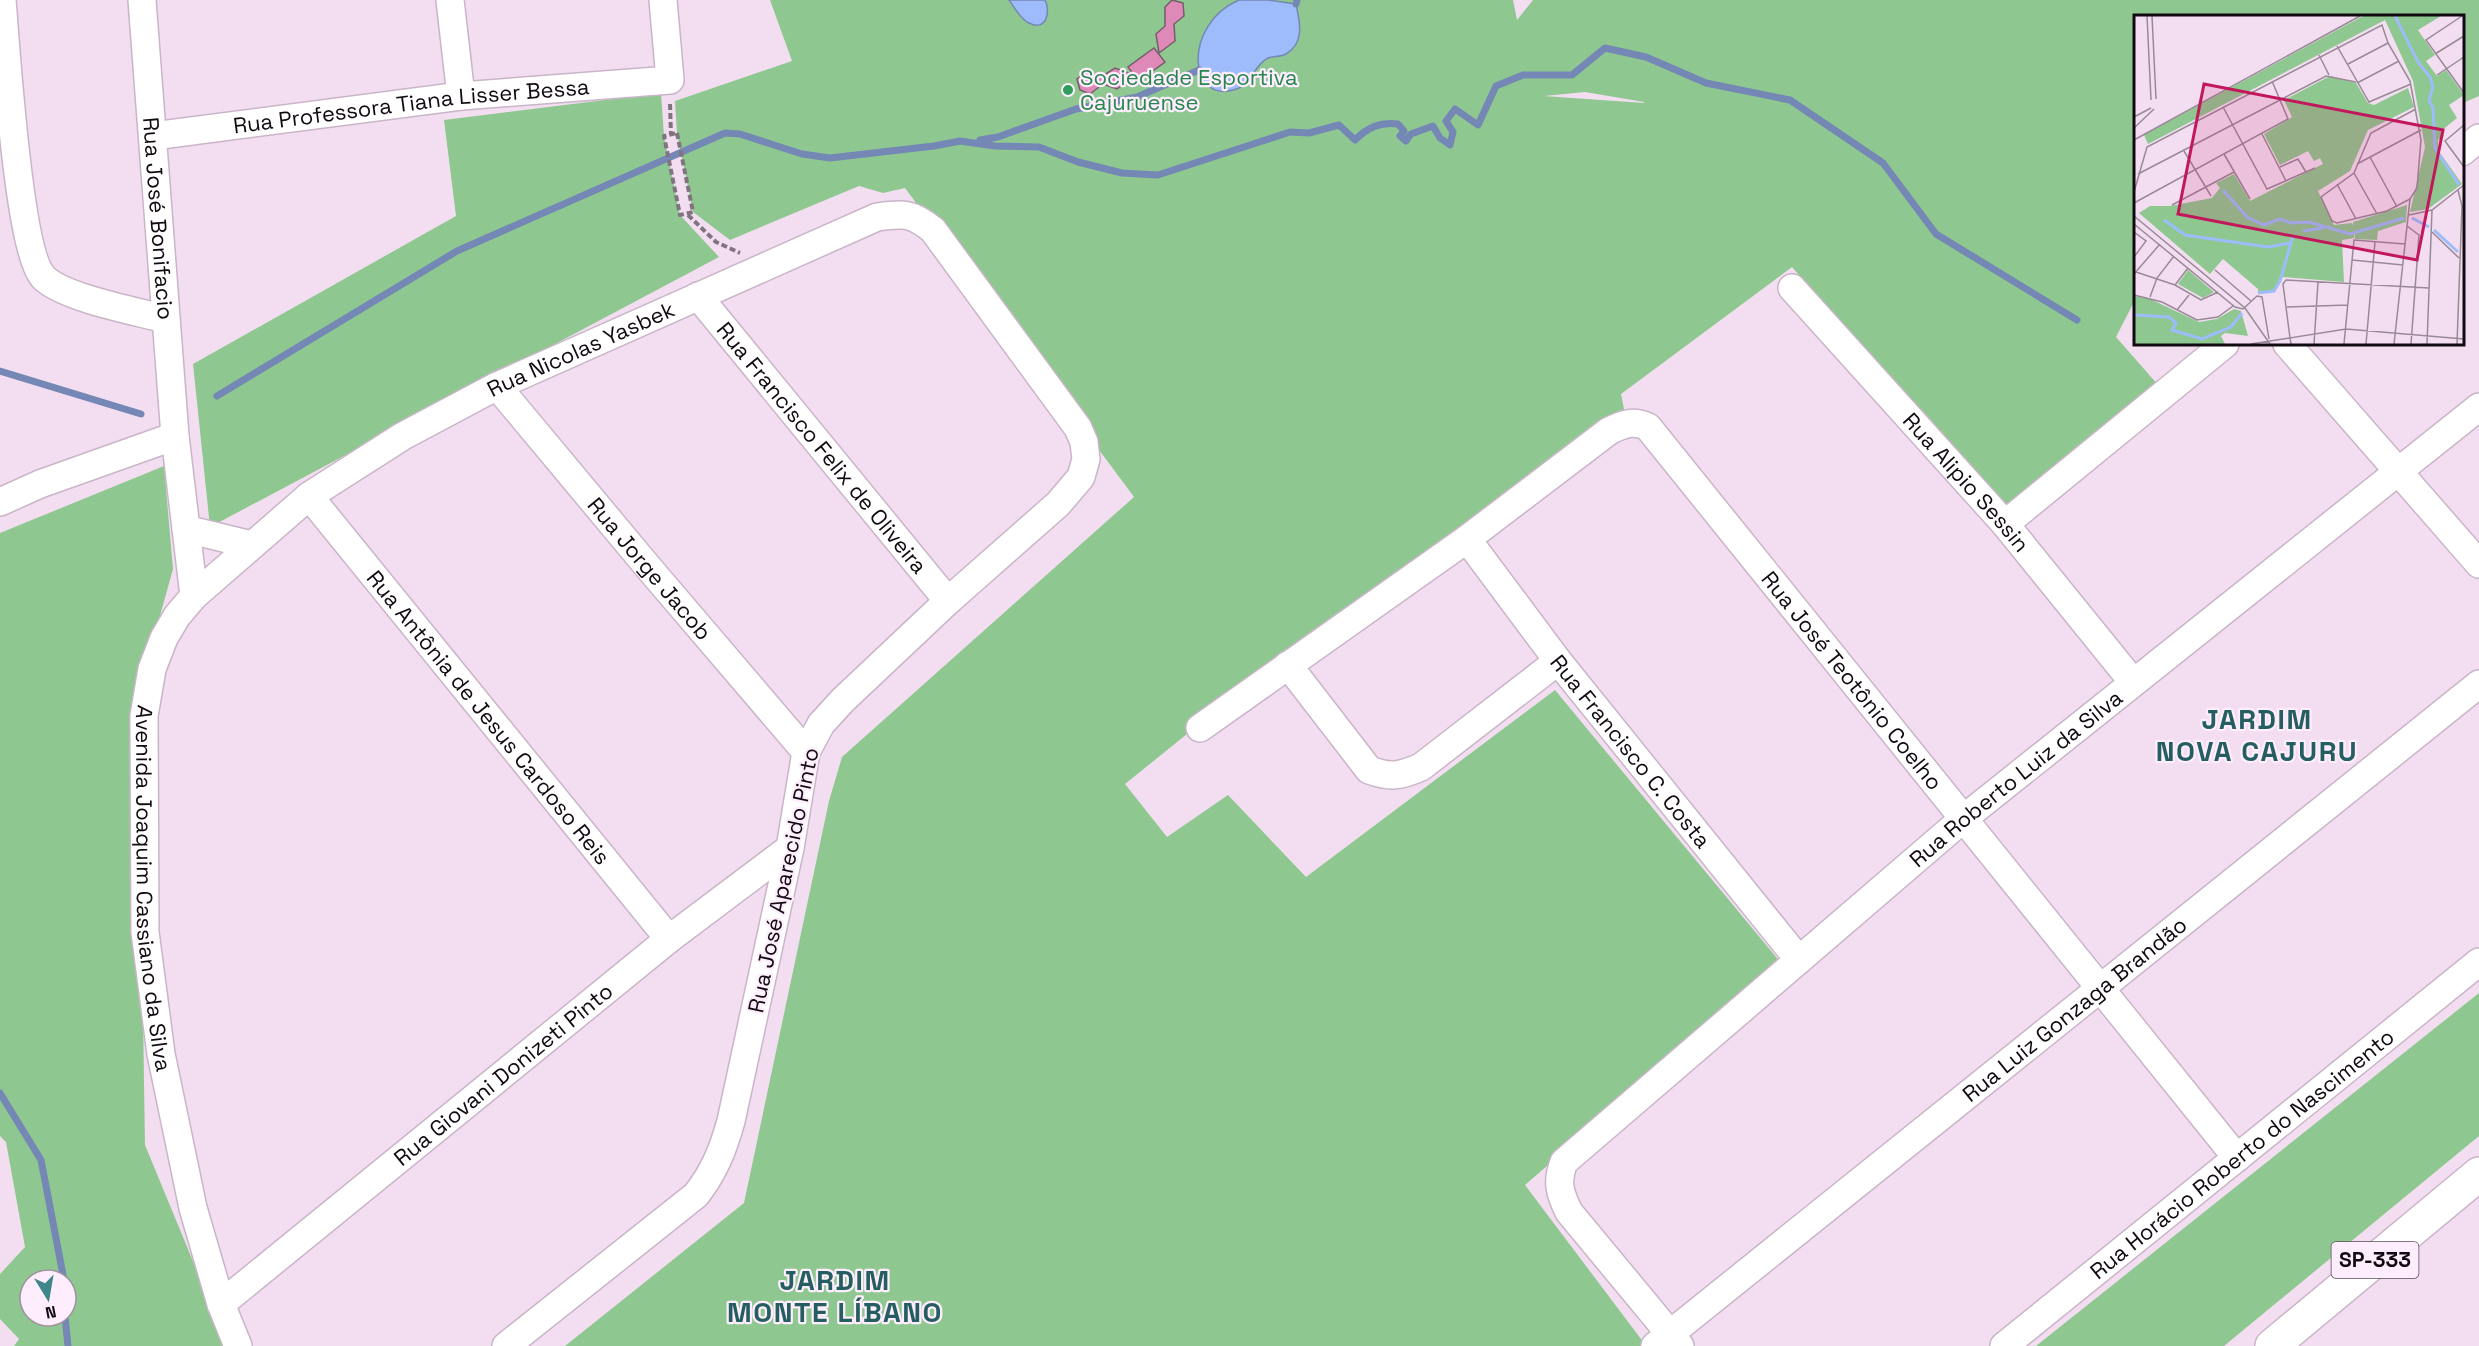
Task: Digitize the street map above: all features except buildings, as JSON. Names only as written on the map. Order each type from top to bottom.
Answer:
[{"type":"main road","name":"SP-333","points":[[2272,1346],[2479,1174]]},
{"type":"street","points":[[2,0],[9,179],[34,259],[44,278],[67,292],[165,319]]},
{"type":"street","name":"Rua José Bonifacio","points":[[142,0],[175,436]]},
{"type":"street","points":[[450,0],[461,96]]},
{"type":"street","points":[[663,0],[670,80]]},
{"type":"street","name":"Rua Professora Tiana Lisser Bessa","points":[[153,136],[461,96],[670,80]]},
{"type":"street","points":[[2464,151],[2479,138]]},
{"type":"street","name":"Rua Nicolas Yasbek","points":[[195,596],[309,496],[403,436],[496,386],[877,217],[900,213],[916,217],[933,230],[1078,428]]},
{"type":"street","name":"Rua Alipio Sessin","points":[[1792,288],[2005,524],[2133,682]]},
{"type":"street","name":"Rua Francisco Felix de Oliveira","points":[[698,296],[948,601]]},
{"type":"street","points":[[2005,524],[2224,345]]},
{"type":"street","points":[[2288,345],[2479,564]]},
{"type":"street","name":"Rua Jorge Jacob","points":[[496,386],[806,752]]},
{"type":"street","name":"Rua Roberto Luiz da Silva","points":[[1669,1342],[1569,1212],[1560,1193],[1558,1175],[1564,1162],[1963,819],[2479,406]]},
{"type":"street","name":"Rua José Teotônio Coelho","points":[[1467,539],[1609,432],[1623,424],[1638,422],[1648,427],[2237,1158]]},
{"type":"street","name":"Rua José Aparecido Pinto","points":[[506,1346],[696,1195],[710,1177],[721,1156],[731,1121],[790,848],[806,752],[821,724],[843,700],[948,601],[1058,504],[1081,477],[1086,459],[1084,442],[1078,428]]},
{"type":"street","points":[[0,502],[40,484],[175,436],[195,596]]},
{"type":"street","name":"Rua Antônia de Jesus Cardoso Reis","points":[[309,496],[669,939]]},
{"type":"street","points":[[186,529],[252,545]]},
{"type":"street","points":[[1200,728],[1467,539]]},
{"type":"street","name":"Rua Francisco C. Costa","points":[[1467,539],[1558,661],[1799,960]]},
{"type":"street","name":"Avenida Joaquim Cassiano da Silva","points":[[195,596],[177,616],[164,638],[152,669],[144,716],[145,932],[161,1054],[193,1209],[221,1304],[238,1346]]},
{"type":"street","points":[[1288,665],[1369,770],[1385,776],[1403,775],[1421,767],[1558,661]]},
{"type":"street","name":"Rua Luiz Gonzaga Brandão","points":[[1669,1342],[2100,988],[2479,684]]},
{"type":"street","name":"Rua Giovani Donizeti Pinto","points":[[221,1304],[669,939],[790,848]]},
{"type":"street","name":"Rua Horácio Roberto do Nascimento","points":[[2004,1346],[2479,962]]},
{"type":"path","points":[[670,80],[671,135]]},
{"type":"path","points":[[677,134],[693,212],[680,215],[664,136],[671,135],[677,134]]},
{"type":"path","points":[[688,215],[716,242],[750,258],[761,267]]},
{"type":"green space","points":[[770,0],[1513,0],[1517,20],[1533,0],[2479,0],[2479,96],[2464,103],[2464,15],[2134,15],[2134,302],[2116,337],[2159,386],[2022,504],[1997,507],[1792,267],[1621,394],[1625,414],[1274,664],[1125,784],[1167,837],[1228,795],[1306,877],[1555,690],[1781,963],[1525,1185],[1644,1343],[1640,1346],[565,1346],[744,1203],[829,801],[842,757],[1134,497],[905,188],[883,193],[859,186],[730,240],[693,212],[677,134],[675,101],[792,61]],"holes":[[[1585,92],[1644,103],[1544,96]]]},
{"type":"green space","points":[[661,93],[664,136],[680,215],[719,257],[210,527],[193,364],[456,216],[444,120]]},
{"type":"green space","points":[[164,466],[173,569],[138,695],[145,1145],[228,1346],[14,1346],[19,1339],[0,1319],[0,1274],[25,1247],[6,1142],[0,1136],[0,533]]},
{"type":"green space","points":[[2479,993],[2479,1136],[2224,1346],[2036,1346]]},
{"type":"water","points":[[1009,0],[1045,0],[1046,19],[1040,25],[1029,23],[1020,16]]},
{"type":"water","points":[[1239,0],[1268,0],[1296,4],[1300,25],[1299,38],[1286,54],[1270,57],[1260,64],[1247,82],[1239,88],[1222,91],[1209,86],[1201,76],[1198,61],[1200,44],[1208,27],[1221,12]]},
{"type":"waterway","points":[[1296,4],[1297,0]]},
{"type":"waterway","points":[[217,396],[457,251],[725,133],[740,134],[802,154],[830,158],[960,141],[995,146],[1039,147],[1078,162],[1122,173],[1158,175],[1290,132],[1309,133],[1339,125],[1355,140],[1375,126],[1398,124],[1404,131],[1400,136],[1406,141],[1411,134],[1433,126],[1440,138],[1450,145],[1453,132],[1446,121],[1455,109],[1478,125],[1496,86],[1523,75],[1572,75],[1605,48],[1646,57],[1706,83],[1790,100],[1883,163],[1936,234],[2077,320]]},
{"type":"waterway","points":[[980,140],[998,137],[1076,109],[1137,97],[1199,70]]},
{"type":"waterway","points":[[0,371],[141,414]]},
{"type":"waterway","points":[[0,1093],[41,1160],[62,1268]]},
{"type":"waterway","points":[[66,1328],[68,1346]]},
{"type":"place","name":"Sociedade Esportiva Cajuruense","points":[[1068,90]]},
{"type":"district","name":"JARDIM NOVA CAJURU","points":[[2257,735]]},
{"type":"district","name":"JARDIM MONTE LÍBANO","points":[[835,1296]]}]
